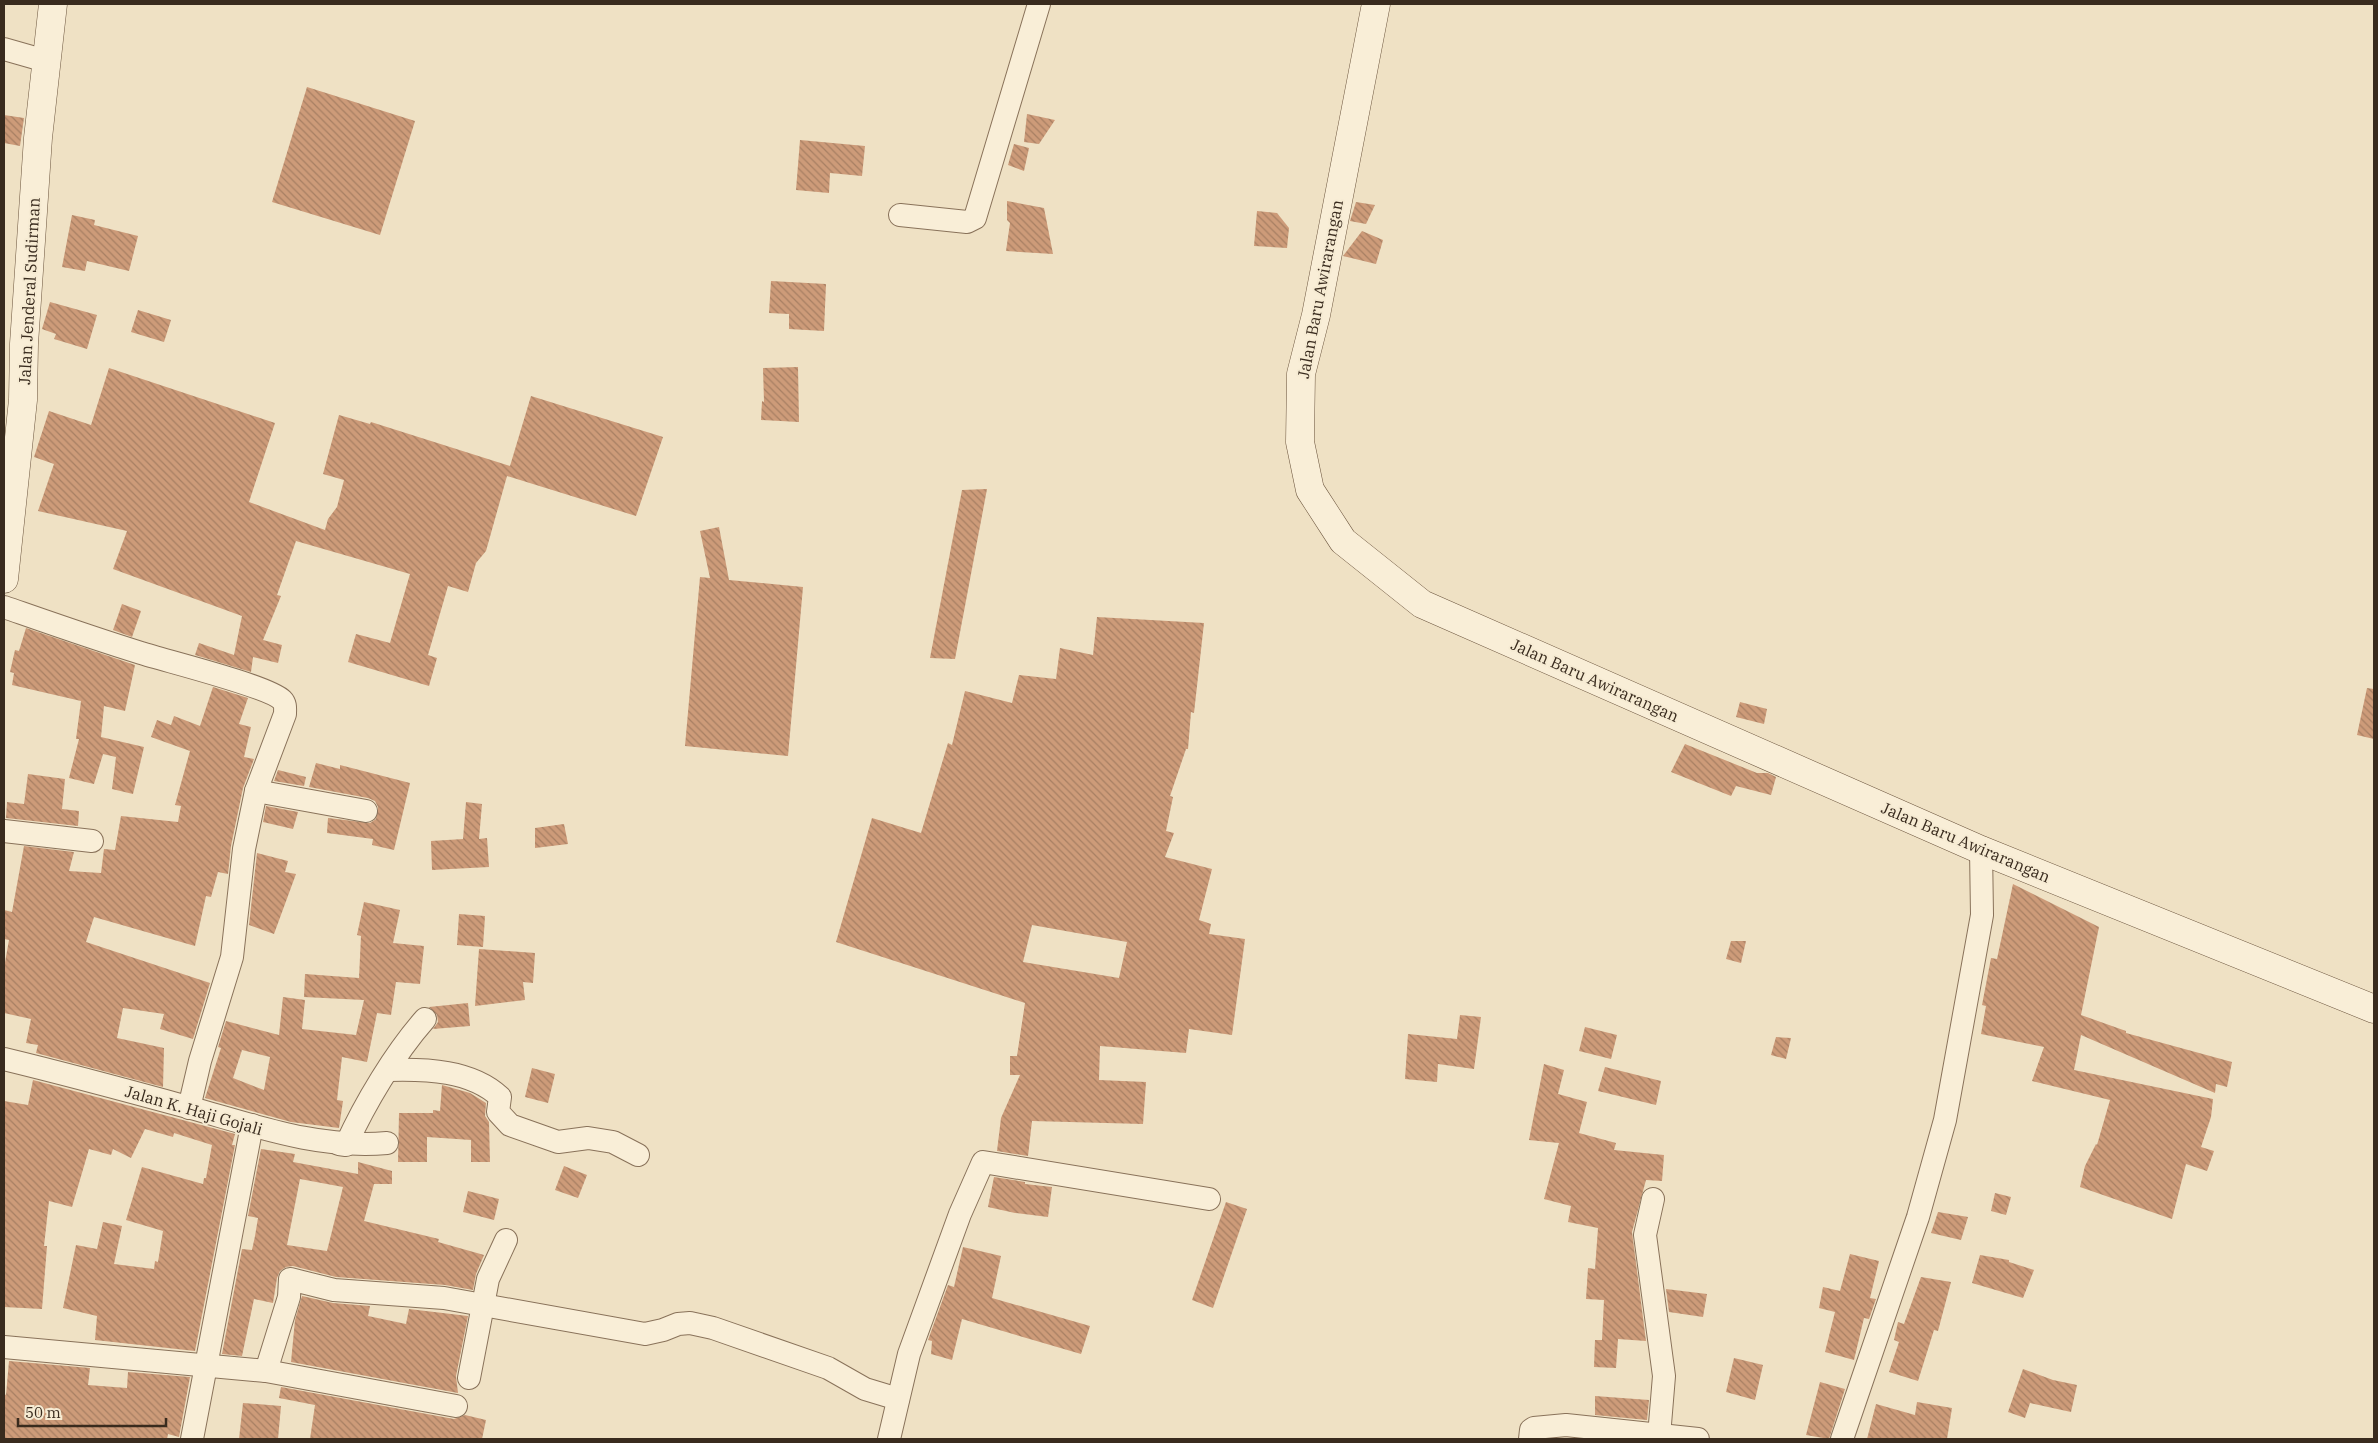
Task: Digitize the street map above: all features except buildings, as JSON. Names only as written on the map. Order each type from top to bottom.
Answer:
[{"type":"street","name":"Jalan Jenderal Sudirman","points":[[4,579],[24,400],[24,344],[38,138],[53,4]]},
{"type":"street","points":[[900,215],[967,222],[975,218],[1038,4]]},
{"type":"street","name":"Jalan Baru Awirarangan","points":[[1376,4],[1316,315],[1301,374],[1300,442],[1310,490],[1343,541],[1422,604],[1981,850],[2374,1009]]},
{"type":"street","points":[[4,49],[46,61]]},
{"type":"street","points":[[4,607],[141,653],[255,688],[283,701],[285,714],[256,790],[244,849],[232,957],[200,1062],[189,1108]]},
{"type":"street","points":[[256,790],[366,811]]},
{"type":"street","points":[[4,831],[92,841]]},
{"type":"street","points":[[1842,1439],[1918,1217],[1946,1120],[1982,915],[1981,850]]},
{"type":"street","points":[[339,1144],[346,1145],[364,1108],[408,1038],[425,1018]]},
{"type":"street","name":"Jalan K. Haji Gojali","points":[[4,1059],[252,1125],[339,1144],[358,1146],[387,1143]]},
{"type":"street","points":[[389,1070],[424,1069],[470,1079],[489,1086],[500,1097],[498,1112],[510,1125],[558,1142],[569,1142],[579,1138],[613,1142],[638,1155]]},
{"type":"street","points":[[192,1439],[252,1125]]},
{"type":"street","points":[[889,1439],[909,1354],[960,1214],[984,1162],[1209,1199]]},
{"type":"street","points":[[1653,1199],[1645,1234],[1664,1376],[1659,1436]]},
{"type":"street","points":[[469,1378],[488,1279],[506,1240]]},
{"type":"street","points":[[266,1371],[289,1297],[290,1279],[334,1290],[444,1298],[484,1304],[645,1334],[678,1324],[690,1323],[713,1328],[828,1368],[864,1390],[898,1399]]},
{"type":"street","points":[[4,1347],[266,1371],[456,1406]]},
{"type":"street","points":[[1530,1439],[1531,1430],[1538,1426],[1566,1425],[1698,1439]]}]
